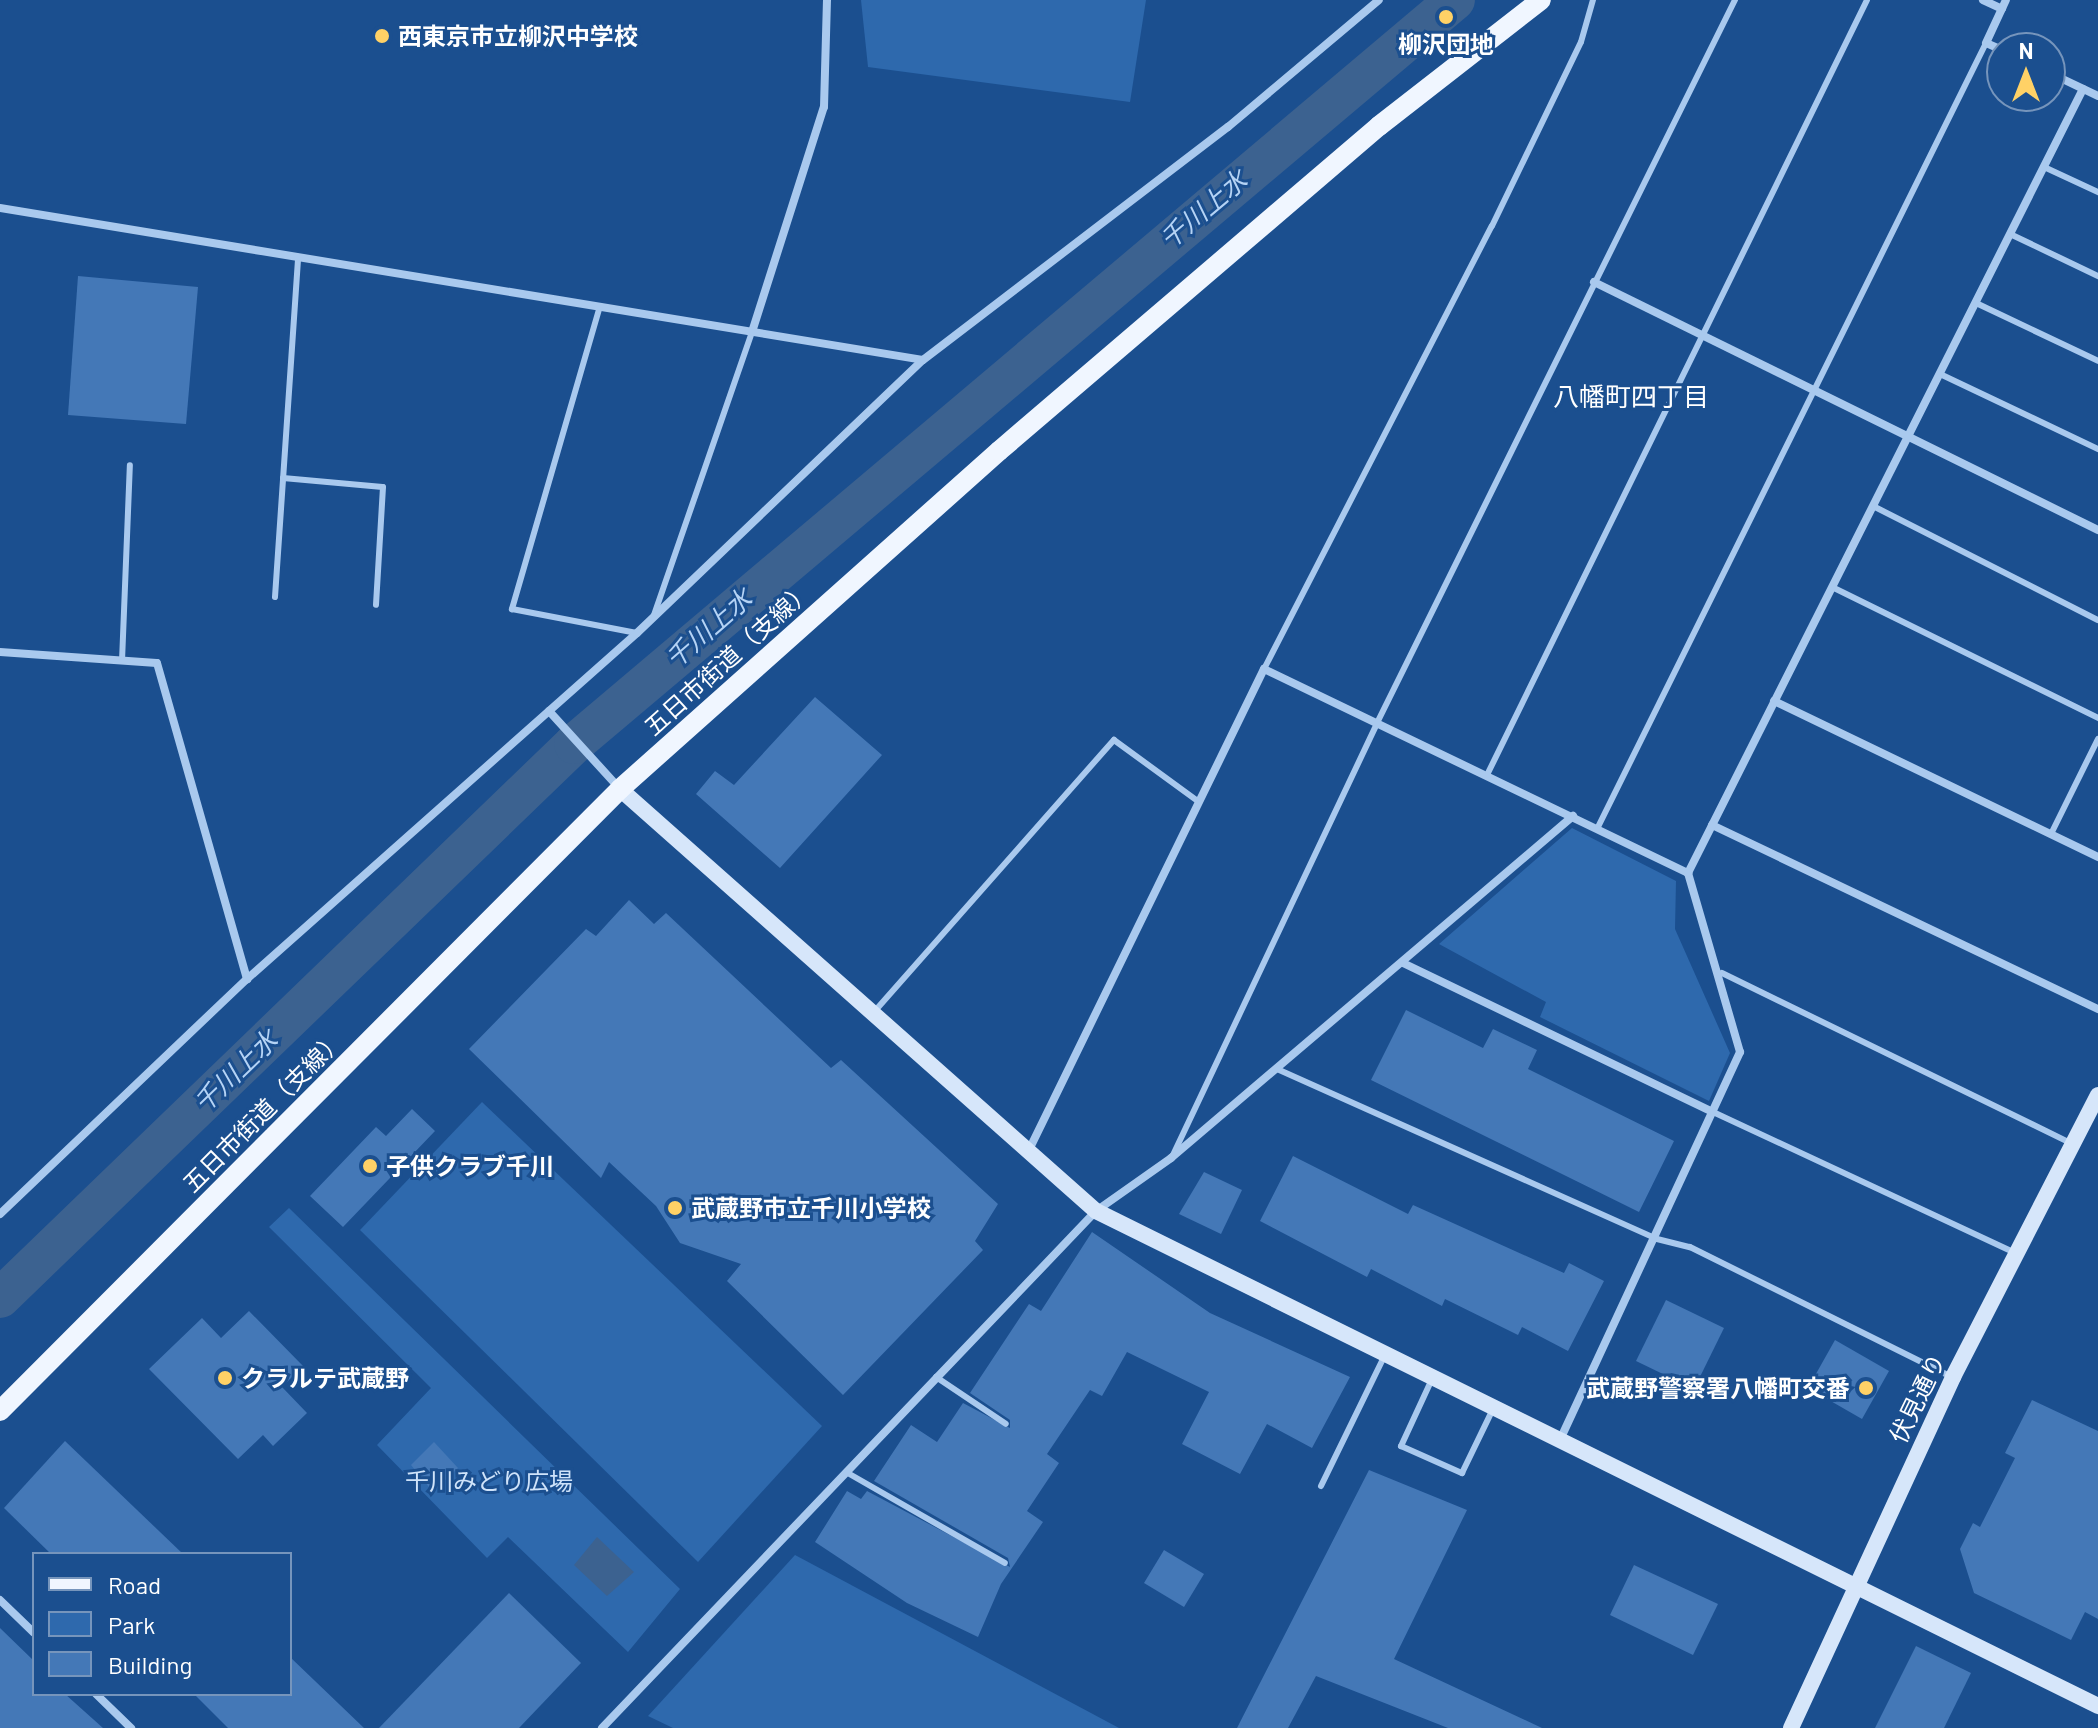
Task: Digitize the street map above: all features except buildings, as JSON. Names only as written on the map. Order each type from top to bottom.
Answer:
[{"type":"main road","name":"五日市街道（支線）","points":[[0,1411],[620,789],[999,451],[1379,126],[1541,0]]},
{"type":"street","points":[[752,332],[824,107],[827,0]]},
{"type":"street","points":[[0,1214],[247,979],[637,633],[923,360],[1228,127],[1379,0]]},
{"type":"street","points":[[1983,0],[2004,4],[1991,32]]},
{"type":"street","points":[[2066,81],[2098,96]]},
{"type":"street","points":[[1688,873],[2083,89]]},
{"type":"street","points":[[0,208],[923,360]]},
{"type":"street","points":[[1594,282],[2098,530]]},
{"type":"street","points":[[0,652],[157,663],[247,979]]},
{"type":"street","points":[[1027,1154],[1264,669],[1598,827],[1688,873],[1722,973],[1740,1052],[1657,1239],[1559,1442]]},
{"type":"street","points":[[1774,701],[2098,857]]},
{"type":"street","points":[[549,711],[620,789],[874,1012],[1027,1154],[1096,1211],[2098,1706]]},
{"type":"street","points":[[602,1728],[1096,1211],[1171,1158],[1573,816]]},
{"type":"street","points":[[1712,825],[2098,1009]]},
{"type":"street","points":[[1403,963],[1713,1112]]},
{"type":"street","name":"伏見通り","points":[[1791,1728],[1853,1584],[1953,1377],[2098,1095]]},
{"type":"street","points":[[0,1600],[32,1631]]},
{"type":"street","points":[[98,1696],[131,1728]]},
{"type":"lane","points":[[1264,669],[1492,226],[1581,42],[1593,0]]},
{"type":"lane","points":[[1171,1158],[1377,723],[1735,0]]},
{"type":"lane","points":[[1487,775],[1867,0]]},
{"type":"lane","points":[[1598,827],[1986,43]]},
{"type":"lane","points":[[2044,167],[2098,192]]},
{"type":"lane","points":[[2010,234],[2098,276]]},
{"type":"lane","points":[[275,597],[298,257]]},
{"type":"lane","points":[[1976,303],[2098,361]]},
{"type":"lane","points":[[600,306],[512,609],[637,633]]},
{"type":"lane","points":[[653,617],[752,332]]},
{"type":"lane","points":[[1940,374],[2098,449]]},
{"type":"lane","points":[[122,661],[130,465]]},
{"type":"lane","points":[[283,478],[383,487],[376,605]]},
{"type":"lane","points":[[1873,506],[2098,620]]},
{"type":"lane","points":[[1832,587],[2098,718]]},
{"type":"lane","points":[[2051,834],[2098,739]]},
{"type":"lane","points":[[874,1012],[1114,740],[1199,802]]},
{"type":"lane","points":[[1722,973],[2073,1144]]},
{"type":"lane","points":[[1277,1069],[1657,1239],[1690,1247],[1953,1377]]},
{"type":"lane","points":[[1713,1112],[2018,1254]]},
{"type":"lane","points":[[1321,1486],[1385,1355]]},
{"type":"lane","points":[[936,1377],[1006,1424]]},
{"type":"lane","points":[[1432,1379],[1401,1446],[1462,1473],[1493,1409]]},
{"type":"lane","points":[[846,1472],[1005,1563]]},
{"type":"green space","points":[[861,0],[1146,0],[1130,102],[868,67]]},
{"type":"green space","points":[[1572,828],[1676,881],[1675,929],[1730,1053],[1709,1101],[1540,1017],[1546,1002],[1439,944]]},
{"type":"green space","points":[[482,1102],[822,1426],[698,1562],[360,1230]]},
{"type":"green space","name":"千川みどり広場","points":[[289,1208],[680,1589],[628,1652],[508,1537],[487,1558],[377,1445],[431,1388],[269,1227]]},
{"type":"green space","points":[[795,1555],[1119,1728],[673,1728],[648,1716]]},
{"type":"shaded area","points":[[597,1537],[634,1572],[607,1596],[574,1565]]},
{"type":"waterway","name":"千川上水","points":[[0,1298],[574,744],[1455,0]]},
{"type":"place","name":"柳沢団地","points":[[1446,17]]},
{"type":"place","name":"西東京市立柳沢中学校","points":[[382,36]]},
{"type":"place","name":"子供クラブ千川","points":[[370,1166]]},
{"type":"place","name":"武蔵野市立千川小学校","points":[[675,1208]]},
{"type":"place","name":"クラルテ武蔵野","points":[[225,1378]]},
{"type":"place","name":"武蔵野警察署八幡町交番","points":[[1866,1388]]},
{"type":"district","name":"八幡町四丁目","points":[[1631,396]]}]
